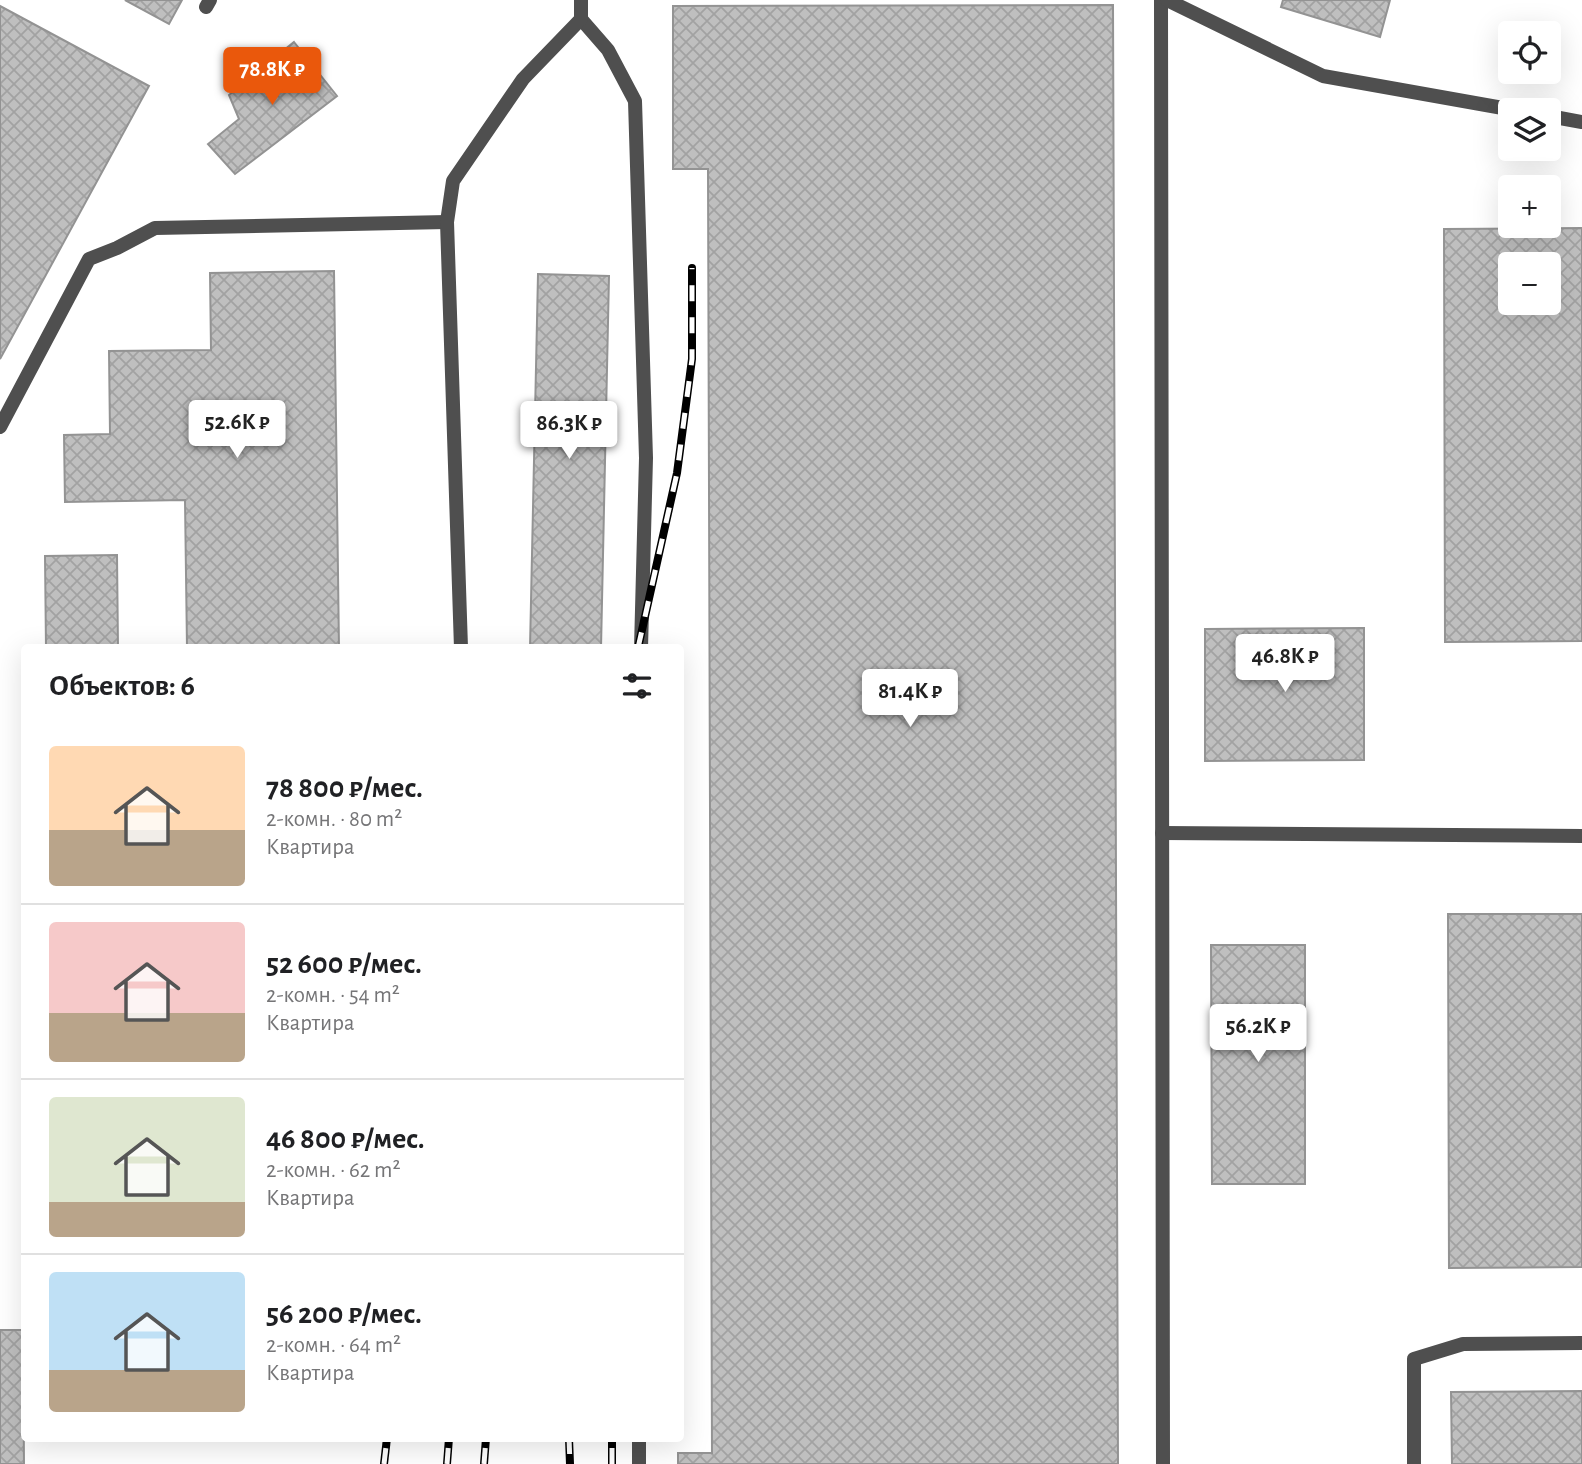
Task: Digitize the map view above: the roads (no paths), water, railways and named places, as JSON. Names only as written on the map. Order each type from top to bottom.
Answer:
[{"type":"lane","points":[[581,0],[581,19],[608,50],[635,101],[646,458],[641,644]]},
{"type":"lane","points":[[1161,0],[1163,1464]]},
{"type":"lane","points":[[1167,0],[1324,76],[1498,107]]},
{"type":"lane","points":[[461,644],[447,222],[453,181],[523,79],[581,19]]},
{"type":"lane","points":[[1561,118],[1582,121]]},
{"type":"lane","points":[[0,426],[89,259],[155,228],[447,222]]},
{"type":"lane","points":[[1162,833],[1582,836]]},
{"type":"lane","points":[[1414,1464],[1414,1359],[1463,1344],[1582,1343]]},
{"type":"lane","points":[[639,1442],[639,1464]]},
{"type":"railway","points":[[639,644],[677,473],[692,359],[692,268]]},
{"type":"railway","points":[[384,1464],[387,1442]]},
{"type":"railway","points":[[447,1464],[449,1442]]},
{"type":"railway","points":[[484,1464],[486,1442]]},
{"type":"railway","points":[[569,1442],[570,1464]]},
{"type":"railway","points":[[612,1442],[612,1464]]}]
